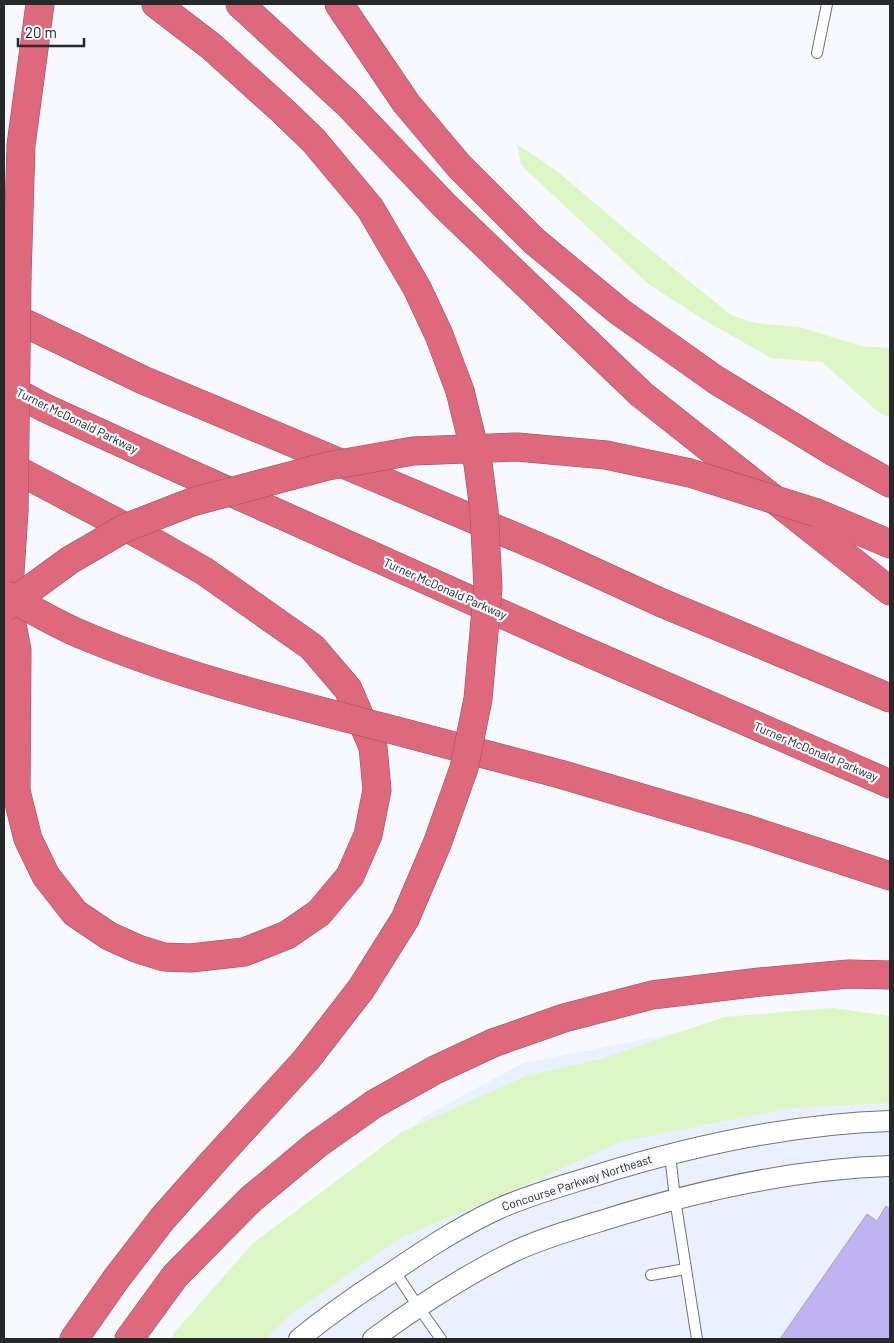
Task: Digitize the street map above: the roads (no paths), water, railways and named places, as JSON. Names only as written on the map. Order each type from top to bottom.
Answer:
[{"type":"highway","points":[[4,653],[5,602],[14,511],[16,277],[21,145],[40,4]]},
{"type":"highway","points":[[74,1339],[116,1279],[163,1218],[306,1060],[362,989],[405,920],[437,844],[464,768],[478,699],[488,587],[484,510],[478,464],[460,390],[439,335],[417,288],[370,208],[314,142],[276,104],[212,47],[156,4]]},
{"type":"highway","points":[[240,4],[348,104],[445,206],[641,394],[818,536],[890,591]]},
{"type":"highway","points":[[339,4],[406,103],[459,166],[534,241],[620,312],[716,380],[834,452],[890,483]]},
{"type":"highway","points":[[4,313],[143,380],[551,552],[662,603],[890,698]]},
{"type":"highway","name":"Turner McDonald Parkway","points":[[4,386],[44,408],[571,646],[890,784]]},
{"type":"highway","points":[[5,602],[70,560],[125,528],[192,502],[328,466],[413,451],[517,447],[606,455],[690,472],[817,513],[890,544]]},
{"type":"highway","points":[[4,464],[148,538],[204,571],[312,647],[348,689],[373,747],[377,790],[368,835],[350,876],[319,913],[287,934],[244,952],[192,958],[164,957],[138,949],[109,936],[75,913],[46,876],[28,838],[16,791],[17,650],[5,602]]},
{"type":"highway","points":[[5,602],[148,661],[216,682],[560,774],[674,807],[890,876]]},
{"type":"highway","points":[[129,1339],[175,1276],[251,1199],[316,1145],[374,1104],[435,1070],[493,1043],[564,1018],[652,995],[849,974],[890,975]]},
{"type":"street","name":"Concourse Parkway Northeast","points":[[299,1339],[394,1270],[446,1236],[499,1209],[552,1189],[652,1158],[741,1138],[809,1128],[890,1122]]},
{"type":"street","points":[[374,1339],[469,1275],[517,1250],[567,1231],[675,1198],[749,1183],[805,1174],[890,1166]]},
{"type":"lane","points":[[817,53],[827,4]]},
{"type":"lane","points":[[670,1154],[696,1339]]},
{"type":"lane","points":[[651,1275],[686,1269]]},
{"type":"lane","points":[[394,1270],[441,1339]]}]
